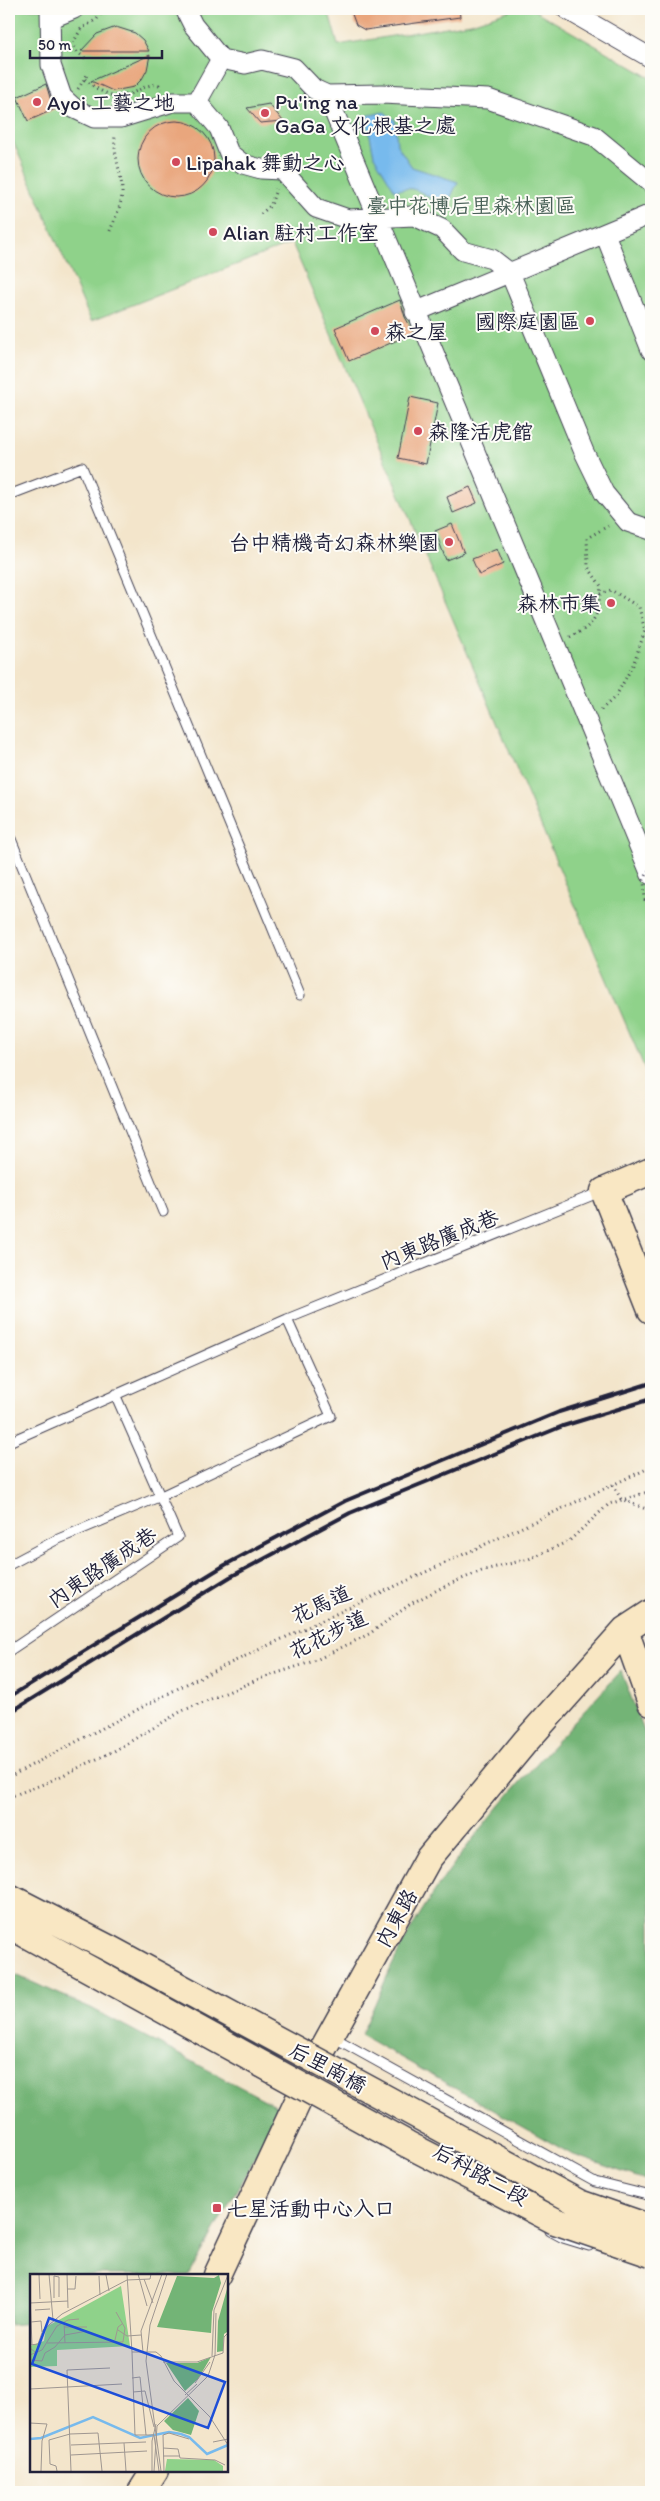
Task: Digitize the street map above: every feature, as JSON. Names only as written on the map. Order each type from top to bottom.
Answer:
[{"type":"street","points":[[74,9],[51,13],[51,65],[62,97],[75,109],[94,118],[121,118],[172,102],[196,102],[219,128],[230,153],[243,164],[282,170],[316,208],[348,219],[414,216],[442,229],[463,251],[492,259],[510,274],[584,452],[604,493],[628,522],[651,530]]},
{"type":"street","points":[[185,9],[193,25],[221,59],[245,64],[262,60],[294,68],[314,89],[327,95],[382,94],[488,99],[594,136],[651,183]]},
{"type":"street","points":[[566,9],[651,58]]},
{"type":"street","points":[[196,102],[221,59]]},
{"type":"street","points":[[327,95],[586,722],[651,874]]},
{"type":"street","points":[[416,312],[651,214]]},
{"type":"street","points":[[604,234],[651,350]]},
{"type":"street","points":[[651,1171],[604,1191],[651,1310]]},
{"type":"street","name":"內東路","points":[[217,2274],[331,2036],[428,1859],[525,1742],[625,1630],[651,1613]]},
{"type":"street","points":[[625,1630],[651,1703]]},
{"type":"street","name":"后里南橋","points":[[9,1897],[110,1949],[579,2203],[651,2228]]},
{"type":"street","name":"后里南橋","points":[[9,1925],[407,2144],[529,2208],[555,2221],[651,2254]]},
{"type":"street","points":[[142,2492],[154,2471]]},
{"type":"lane","points":[[9,495],[82,467],[300,995]]},
{"type":"lane","points":[[9,834],[163,1212]]},
{"type":"lane","name":"內東路廣成巷","points":[[9,1651],[178,1537],[116,1394],[287,1319],[604,1191]]},
{"type":"lane","name":"內東路廣成巷","points":[[9,1565],[56,1540],[161,1496],[330,1416],[287,1319]]},
{"type":"lane","points":[[9,1442],[116,1394]]},
{"type":"lane","points":[[331,2036],[415,2084],[596,2182],[651,2196]]},
{"type":"lane","name":"后科路二段","points":[[304,2091],[420,2160],[487,2197]]},
{"type":"lane","name":"后科路二段","points":[[538,2225],[563,2238],[598,2249]]},
{"type":"path","points":[[85,58],[77,52],[73,43],[81,28],[97,19],[104,9]]},
{"type":"path","points":[[85,79],[93,87],[104,93],[125,96],[150,84],[159,85],[163,105]]},
{"type":"path","points":[[110,230],[119,209],[122,190],[116,161],[115,137],[121,118]]},
{"type":"path","points":[[261,214],[271,205],[282,170]]},
{"type":"path","points":[[554,644],[583,631],[597,616],[601,586],[588,567],[588,538],[604,527],[628,522]]},
{"type":"path","points":[[586,722],[616,696],[634,665],[645,631],[639,607],[611,590],[600,594]]},
{"type":"path","points":[[651,866],[644,880],[645,900],[651,906]]},
{"type":"path","name":"花馬道","points":[[9,1778],[194,1680],[651,1467]]},
{"type":"path","points":[[613,1485],[622,1500],[651,1511]]},
{"type":"path","name":"花花步道","points":[[9,1797],[46,1783],[114,1751],[182,1711],[259,1680],[314,1661],[369,1634],[412,1603],[447,1585],[484,1570],[529,1559],[569,1541],[609,1504],[651,1491]]},
{"type":"green space","name":"臺中花博后里森林園區","points":[[9,9],[328,9],[338,45],[471,23],[514,9],[532,9],[651,78],[651,1083],[292,243],[91,321],[9,132]]},
{"type":"green space","points":[[621,1671],[651,1749],[651,2182],[571,2154],[361,2035],[402,1945],[424,1907],[449,1871],[475,1836],[532,1768]]},
{"type":"green space","points":[[9,1972],[91,2008],[282,2109],[190,2274],[30,2274],[30,2323],[9,2325]]},
{"type":"water","points":[[384,112],[395,120],[397,145],[412,167],[458,182],[449,201],[431,198],[413,189],[395,191],[374,156],[366,116]]},
{"type":"building","points":[[350,9],[459,9],[460,17],[365,30],[356,25]]},
{"type":"building","points":[[116,27],[135,33],[143,40],[149,51],[81,51],[97,34]]},
{"type":"building","points":[[150,55],[147,70],[134,87],[113,91],[91,81]]},
{"type":"building","name":"Ayoi 工藝之地","points":[[46,84],[51,101],[57,108],[28,121],[17,97]]},
{"type":"building","points":[[269,104],[283,121],[260,123],[247,108]]},
{"type":"building","name":"Lipahak 舞動之心","points":[[176,121],[191,124],[203,132],[211,144],[214,159],[211,174],[203,186],[191,194],[176,197],[161,194],[149,186],[141,174],[138,159],[141,144],[149,132],[161,124]]},
{"type":"building","name":"森之屋","points":[[400,300],[405,317],[414,333],[349,361],[335,328]]},
{"type":"building","name":"森隆活虎館","points":[[410,397],[438,403],[426,464],[398,458]]},
{"type":"building","name":"台中精機奇幻森林樂園","points":[[470,487],[477,503],[453,513],[447,497]]},
{"type":"building","name":"台中精機奇幻森林樂園","points":[[452,524],[464,553],[446,560],[435,531]]},
{"type":"building","name":"台中精機奇幻森林樂園","points":[[497,549],[503,564],[479,575],[472,559]]},
{"type":"railway","points":[[9,1697],[225,1565],[345,1501],[559,1412],[651,1383]]},
{"type":"railway","points":[[9,1713],[230,1577],[350,1513],[563,1426],[651,1399]]},
{"type":"place","name":"Ayoi 工藝之地","points":[[37,102]]},
{"type":"place","name":"Pu'ing na GaGa 文化根基之處","points":[[265,113]]},
{"type":"place","name":"Lipahak 舞動之心","points":[[176,162]]},
{"type":"place","name":"Alian 駐村工作室","points":[[213,232]]},
{"type":"place","name":"國際庭園區","points":[[590,321]]},
{"type":"place","name":"森之屋","points":[[375,331]]},
{"type":"place","name":"森隆活虎館","points":[[418,431]]},
{"type":"place","name":"台中精機奇幻森林樂園","points":[[449,542]]},
{"type":"place","name":"森林市集","points":[[611,603]]},
{"type":"place","name":"七星活動中心入口","points":[[217,2208]]}]
